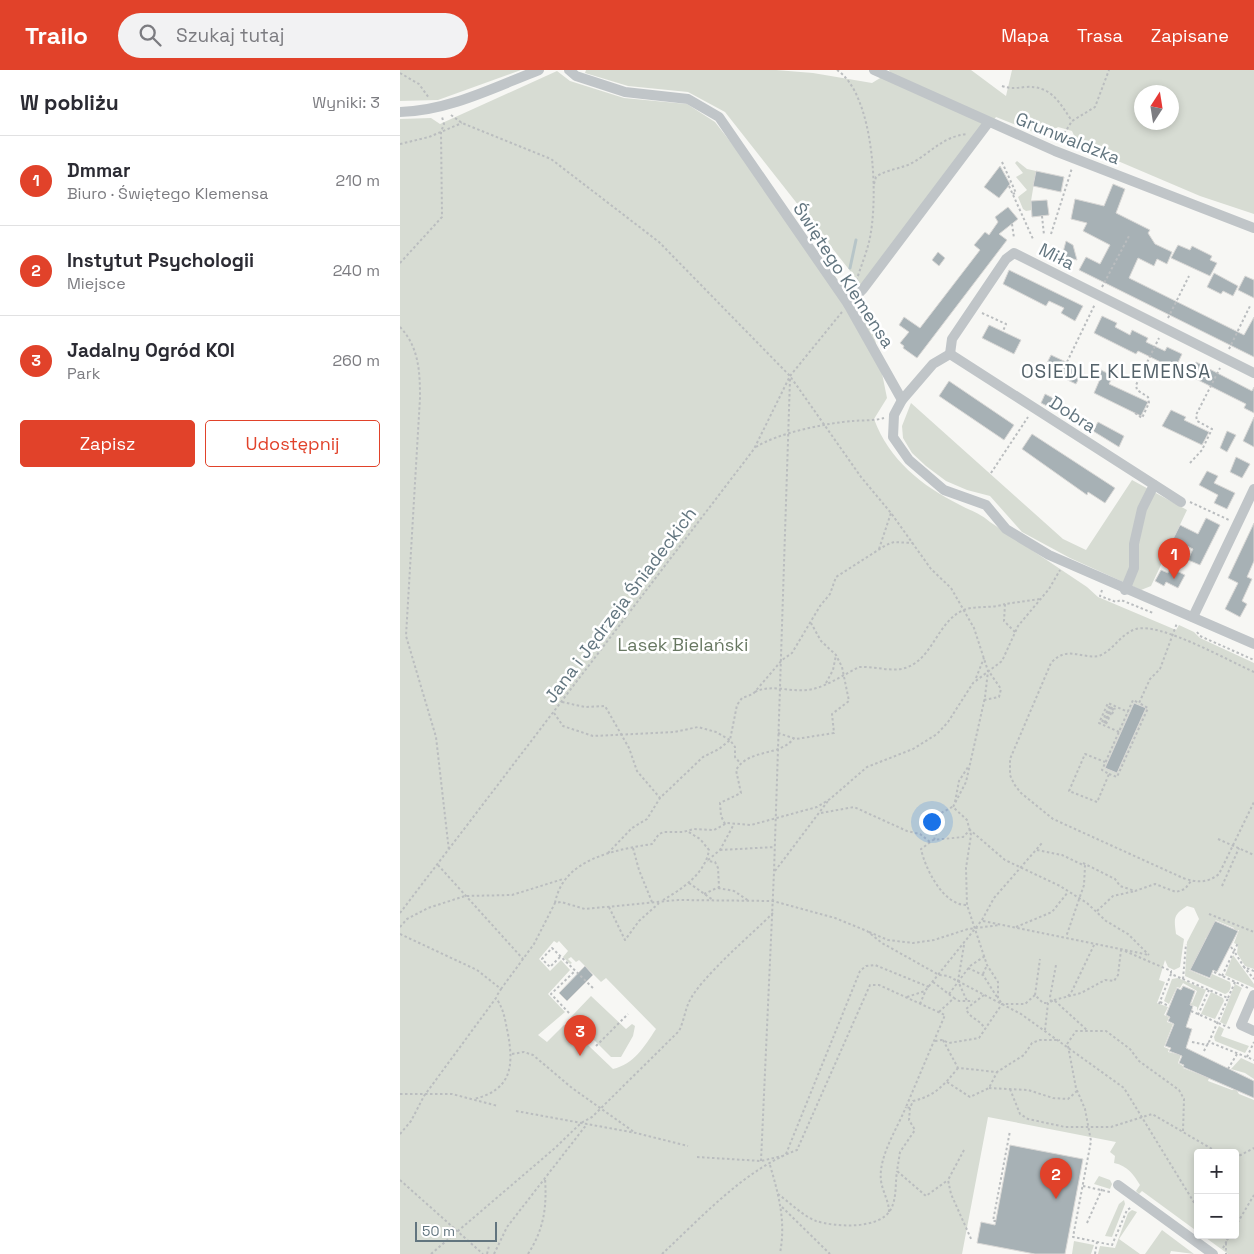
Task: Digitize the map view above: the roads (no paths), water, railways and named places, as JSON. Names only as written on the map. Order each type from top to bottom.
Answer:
[{"type":"street","points":[[400,112],[437,106],[473,97],[539,70]]},
{"type":"street","name":"Świętego Klemensa","points":[[569,70],[576,76],[625,92],[688,99],[719,117],[848,304],[902,400]]},
{"type":"street","name":"Grunwaldzka","points":[[874,70],[880,70],[988,123],[1055,151],[1254,228]]},
{"type":"street","points":[[848,304],[863,289],[988,123]]},
{"type":"street","name":"Miła","points":[[950,354],[952,339],[1006,259],[1010,254],[1018,254],[1254,373]]},
{"type":"street","points":[[950,354],[933,364],[902,400],[894,415],[892,432],[897,445],[909,460],[938,486],[962,498],[986,505],[1012,533],[1064,563],[1254,644]]},
{"type":"street","name":"Dobra","points":[[950,354],[1154,485],[1185,502]]},
{"type":"street","points":[[1125,590],[1134,568],[1134,544],[1142,509],[1154,485]]},
{"type":"street","points":[[1192,616],[1254,489]]},
{"type":"street","points":[[1254,995],[1241,1025],[1254,1030]]},
{"type":"street","points":[[1116,1189],[1217,1252]]},
{"type":"waterway","points":[[850,268],[856,240]]},
{"type":"place","name":"Dmmar","points":[[1174,579]]},
{"type":"place","name":"Jadalny Ogród KOI","points":[[580,1056]]},
{"type":"place","name":"Instytut Psychologii","points":[[1056,1199]]},
{"type":"district","name":"OSIEDLE KLEMENSA","points":[[1116,371]]},
{"type":"park label","name":"Lasek Bielański","points":[[683,644]]}]
